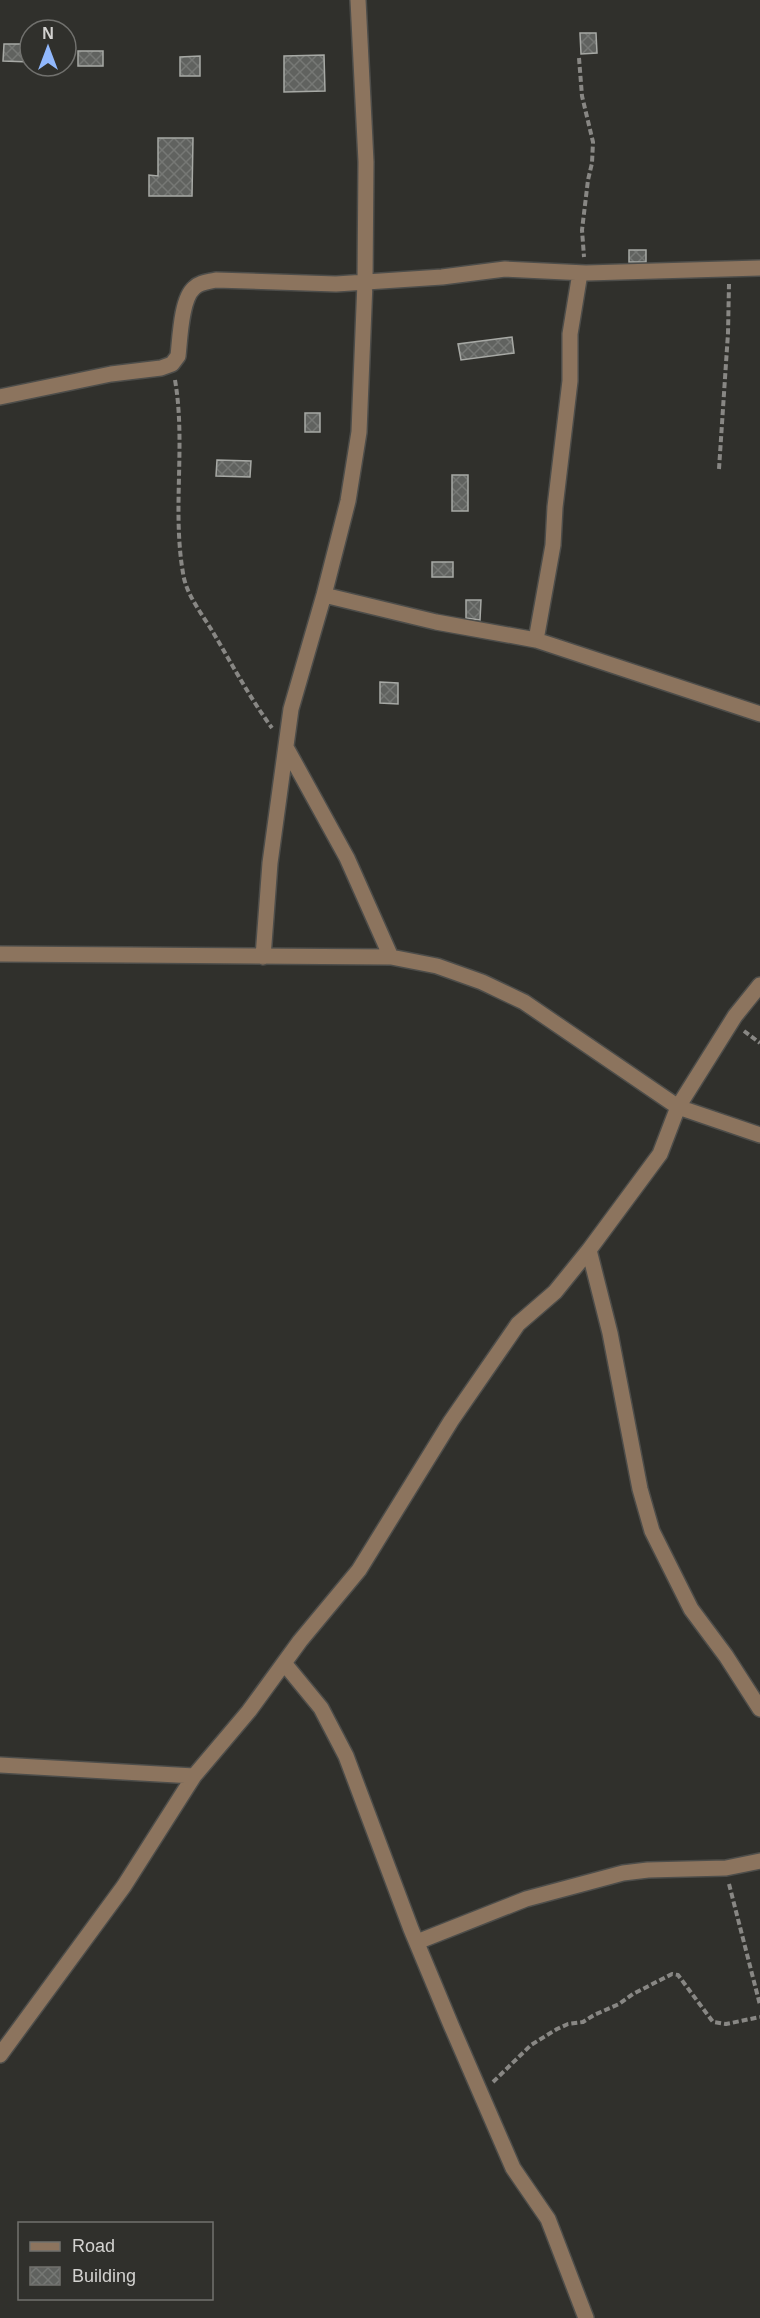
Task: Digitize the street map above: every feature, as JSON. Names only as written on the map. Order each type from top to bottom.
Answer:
[{"type":"street","points":[[263,957],[270,863],[291,709],[348,501],[359,432],[365,282],[366,162],[358,0]]},
{"type":"street","points":[[0,398],[111,374],[161,368],[172,364],[178,356],[187,298],[194,287],[216,280],[303,284],[442,277],[505,269],[583,273],[760,268]]},
{"type":"street","points":[[536,640],[553,545],[555,507],[570,381],[570,334],[583,273]]},
{"type":"street","points":[[324,595],[436,622],[536,640],[760,714]]},
{"type":"street","points":[[287,749],[347,858],[391,957]]},
{"type":"street","points":[[0,954],[391,957],[437,966],[482,982],[524,1002],[678,1107],[760,1135]]},
{"type":"street","points":[[0,2055],[124,1886],[194,1776],[249,1711],[284,1663],[359,1570],[451,1421],[518,1324],[555,1292],[660,1154],[678,1107],[735,1016],[760,985]]},
{"type":"street","points":[[589,1250],[610,1333],[640,1489],[652,1531],[691,1609],[726,1656],[760,1709]]},
{"type":"street","points":[[284,1663],[321,1708],[346,1756],[417,1942],[513,2168],[548,2219],[586,2318]]},
{"type":"street","points":[[0,1765],[194,1776]]},
{"type":"street","points":[[417,1942],[526,1899],[623,1873],[726,1868],[760,1862]]},
{"type":"path","points":[[579,58],[582,96],[593,142],[582,230],[583,273]]},
{"type":"path","points":[[719,469],[730,269]]},
{"type":"path","points":[[172,364],[178,398],[180,452],[177,497],[183,576],[198,610],[256,707],[287,749]]},
{"type":"path","points":[[726,1868],[760,2005]]},
{"type":"path","points":[[482,2093],[531,2045],[568,2024],[584,2022],[672,1974],[678,1975],[712,2022],[726,2024],[760,2017]]},
{"type":"building","points":[[580,33],[596,33],[597,53],[581,54]]},
{"type":"building","points":[[4,44],[18,44],[18,62],[3,61]]},
{"type":"building","points":[[78,51],[103,51],[103,66],[78,66]]},
{"type":"building","points":[[324,55],[325,91],[284,92],[284,56]]},
{"type":"building","points":[[200,56],[200,76],[180,76],[180,57]]},
{"type":"building","points":[[158,138],[193,138],[192,196],[149,196],[149,175],[158,176]]},
{"type":"building","points":[[629,250],[646,250],[646,262],[629,262]]},
{"type":"building","points":[[512,337],[514,353],[461,360],[458,344]]},
{"type":"building","points":[[305,413],[320,413],[320,432],[305,432]]},
{"type":"building","points":[[217,460],[251,461],[250,477],[216,476]]},
{"type":"building","points":[[452,475],[468,475],[468,511],[452,511]]},
{"type":"building","points":[[432,562],[453,562],[453,577],[432,577]]},
{"type":"building","points":[[466,600],[481,600],[480,620],[466,618]]},
{"type":"building","points":[[380,682],[398,683],[398,704],[380,703]]}]
